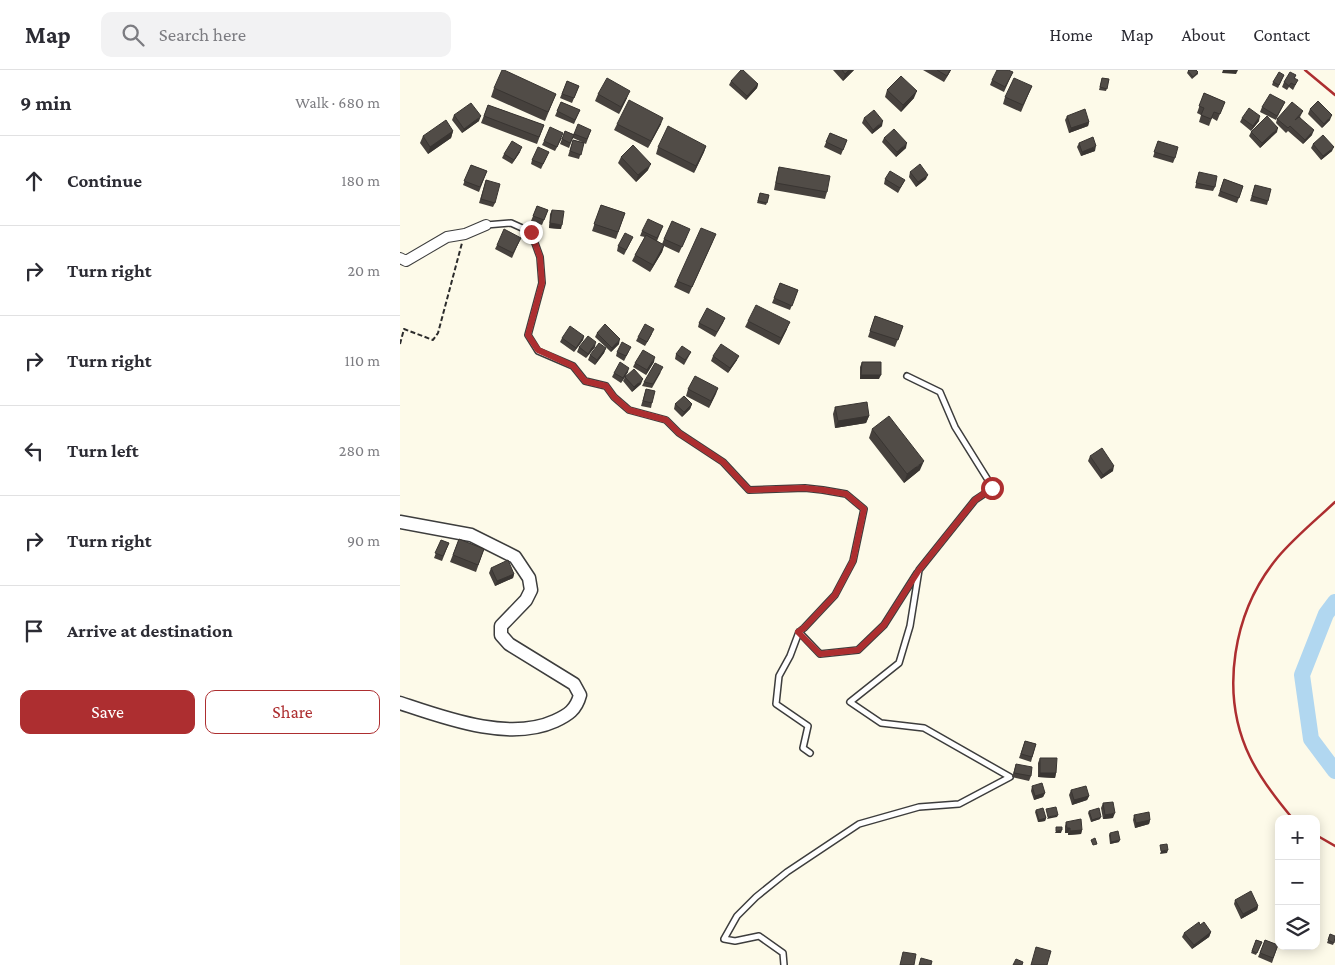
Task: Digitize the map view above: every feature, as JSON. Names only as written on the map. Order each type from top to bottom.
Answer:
[{"type":"street","points":[[400,258],[406,261],[447,237],[465,234],[486,225]]},
{"type":"street","points":[[400,522],[471,535],[514,557],[530,578],[531,590],[526,600],[502,626],[501,635],[509,644],[574,684],[580,695],[577,706],[568,716],[543,726],[503,730],[447,719],[400,703]]},
{"type":"lane","points":[[486,225],[511,223],[531,232],[540,257],[542,283],[528,335],[538,350],[573,366],[585,381],[606,386],[614,397],[629,410],[666,420],[679,433],[723,462],[749,490],[804,488],[823,490],[846,494],[864,509],[853,561],[835,595],[798,632],[790,656],[779,676],[776,704],[808,726],[804,748],[810,753]]},
{"type":"lane","points":[[798,632],[820,654],[858,650],[884,625],[919,570],[975,500],[992,488],[955,427],[940,392],[907,376]]},
{"type":"lane","points":[[784,965],[783,954],[759,936],[735,941],[724,939],[737,916],[756,897],[787,872],[859,824],[919,807],[960,804],[1010,777],[924,728],[881,723],[850,702],[899,663],[910,626],[919,570]]},
{"type":"path","points":[[400,344],[404,330],[432,340],[438,333],[465,234]]},
{"type":"building","points":[[502,70],[556,94],[548,112],[494,88]]},
{"type":"building","points":[[741,70],[758,84],[747,96],[731,81]]},
{"type":"building","points":[[937,70],[950,70],[947,76]]},
{"type":"building","points":[[997,70],[1013,72],[1005,87],[992,80]]},
{"type":"building","points":[[1189,70],[1196,70],[1198,72],[1193,77]]},
{"type":"building","points":[[1279,72],[1284,75],[1279,85],[1273,82]]},
{"type":"building","points":[[1290,72],[1296,75],[1294,78],[1298,80],[1295,85],[1291,83],[1289,86],[1284,82]]},
{"type":"building","points":[[901,76],[917,91],[903,105],[887,90]]},
{"type":"building","points":[[607,78],[630,91],[621,107],[598,94]]},
{"type":"building","points":[[1014,78],[1032,86],[1023,105],[1005,97]]},
{"type":"building","points":[[1102,78],[1109,79],[1107,89],[1100,87]]},
{"type":"building","points":[[567,81],[579,86],[574,98],[562,94]]},
{"type":"building","points":[[1204,93],[1225,102],[1220,114],[1214,112],[1211,119],[1201,115],[1204,108],[1199,106]]},
{"type":"building","points":[[1270,94],[1285,102],[1277,116],[1262,107]]},
{"type":"building","points":[[629,100],[663,118],[651,141],[617,124]]},
{"type":"building","points":[[1318,101],[1332,115],[1324,124],[1310,109]]},
{"type":"building","points":[[561,102],[580,110],[575,120],[557,111]]},
{"type":"building","points":[[1292,102],[1303,111],[1295,120],[1299,117],[1314,130],[1305,140],[1290,126],[1288,128],[1277,119]]},
{"type":"building","points":[[471,103],[481,116],[464,129],[454,115]]},
{"type":"building","points":[[488,105],[544,125],[539,137],[484,116]]},
{"type":"building","points":[[1249,108],[1260,116],[1253,126],[1242,118]]},
{"type":"building","points":[[1085,109],[1089,122],[1071,128],[1067,116]]},
{"type":"building","points":[[874,110],[883,121],[873,130],[864,118]]},
{"type":"building","points":[[1267,116],[1278,128],[1262,143],[1251,132]]},
{"type":"building","points":[[446,120],[453,131],[430,147],[423,136]]},
{"type":"building","points":[[578,124],[591,130],[587,139],[574,134]]},
{"type":"building","points":[[668,126],[706,146],[696,166],[658,147]]},
{"type":"building","points":[[550,127],[563,133],[557,147],[544,141]]},
{"type":"building","points":[[894,129],[907,143],[897,152],[884,138]]},
{"type":"building","points":[[565,131],[574,135],[570,143],[562,139]]},
{"type":"building","points":[[830,133],[847,140],[843,150],[826,142]]},
{"type":"building","points":[[1323,135],[1334,147],[1323,156],[1313,144]]},
{"type":"building","points":[[1093,137],[1096,146],[1082,152],[1079,143]]},
{"type":"building","points":[[573,140],[584,143],[581,155],[570,151]]},
{"type":"building","points":[[512,141],[522,147],[514,160],[504,154]]},
{"type":"building","points":[[1158,141],[1178,147],[1175,158],[1154,152]]},
{"type":"building","points":[[633,145],[651,164],[638,175],[621,157]]},
{"type":"building","points":[[538,147],[549,152],[543,164],[532,160]]},
{"type":"building","points":[[920,164],[928,175],[918,182],[910,172]]},
{"type":"building","points":[[471,165],[487,171],[480,187],[464,181]]},
{"type":"building","points":[[779,167],[830,176],[827,192],[776,183]]},
{"type":"building","points":[[890,171],[905,180],[900,188],[885,179]]},
{"type":"building","points":[[1199,172],[1217,176],[1215,187],[1196,183]]},
{"type":"building","points":[[1224,179],[1243,186],[1239,198],[1220,191]]},
{"type":"building","points":[[486,180],[500,184],[495,203],[481,199]]},
{"type":"building","points":[[1255,185],[1271,189],[1268,201],[1252,196]]},
{"type":"building","points":[[760,193],[769,195],[767,203],[758,201]]},
{"type":"building","points":[[601,205],[625,213],[618,232],[594,224]]},
{"type":"building","points":[[537,206],[548,210],[544,220],[533,216]]},
{"type":"building","points":[[552,210],[564,211],[562,225],[550,223]]},
{"type":"building","points":[[648,219],[663,226],[657,238],[642,231]]},
{"type":"building","points":[[672,221],[690,229],[682,247],[664,239]]},
{"type":"building","points":[[701,228],[716,234],[692,287],[677,281]]},
{"type":"building","points":[[504,229],[521,238],[513,253],[497,245]]},
{"type":"building","points":[[625,233],[633,237],[626,250],[618,246]]},
{"type":"building","points":[[646,235],[664,245],[653,265],[635,255]]},
{"type":"building","points":[[780,283],[798,290],[792,306],[774,298]]},
{"type":"building","points":[[756,305],[790,322],[781,338],[748,321]]},
{"type":"building","points":[[707,308],[725,318],[717,332],[699,323]]},
{"type":"building","points":[[875,316],[903,326],[898,340],[870,331]]},
{"type":"building","points":[[605,324],[620,339],[612,348],[597,333]]},
{"type":"building","points":[[645,324],[654,329],[647,342],[638,337]]},
{"type":"building","points":[[570,326],[584,336],[576,348],[562,338]]},
{"type":"building","points":[[588,336],[596,342],[588,354],[579,347]]},
{"type":"building","points":[[622,342],[631,347],[626,356],[617,352]]},
{"type":"building","points":[[599,343],[606,348],[597,360],[590,355]]},
{"type":"building","points":[[721,344],[739,356],[730,368],[713,356]]},
{"type":"building","points":[[682,346],[691,352],[685,360],[676,354]]},
{"type":"building","points":[[643,350],[655,357],[647,370],[635,363]]},
{"type":"building","points":[[620,362],[629,368],[623,378],[614,373]]},
{"type":"building","points":[[862,362],[881,362],[881,375],[861,375]]},
{"type":"building","points":[[655,363],[663,367],[653,384],[644,382]]},
{"type":"building","points":[[634,369],[643,379],[634,387],[625,377]]},
{"type":"building","points":[[695,376],[718,388],[711,401],[688,389]]},
{"type":"building","points":[[646,389],[655,391],[652,403],[643,401]]},
{"type":"building","points":[[684,396],[692,404],[684,412],[675,404]]},
{"type":"building","points":[[867,402],[869,416],[838,421],[835,407]]},
{"type":"building","points":[[889,416],[924,461],[907,474],[872,429]]},
{"type":"building","points":[[1102,448],[1114,466],[1103,475],[1090,456]]},
{"type":"building","points":[[459,539],[484,549],[478,565],[453,555]]},
{"type":"building","points":[[441,540],[449,543],[443,556],[435,553]]},
{"type":"building","points":[[508,560],[514,574],[497,581],[491,568]]},
{"type":"building","points":[[1025,741],[1036,744],[1032,757],[1021,754]]},
{"type":"building","points":[[1040,758],[1057,758],[1056,773],[1040,773]]},
{"type":"building","points":[[1016,764],[1032,767],[1031,776],[1014,773]]},
{"type":"building","points":[[1042,783],[1045,793],[1035,796],[1032,786]]},
{"type":"building","points":[[1086,786],[1089,796],[1074,800],[1071,790]]},
{"type":"building","points":[[1113,802],[1115,813],[1105,815],[1103,803]]},
{"type":"building","points":[[1056,807],[1058,815],[1048,817],[1046,809]]},
{"type":"building","points":[[1043,808],[1046,818],[1039,820],[1036,810]]},
{"type":"building","points":[[1099,808],[1101,817],[1092,820],[1089,811]]},
{"type":"building","points":[[1149,812],[1150,820],[1136,823],[1134,815]]},
{"type":"building","points":[[1081,819],[1082,830],[1070,831],[1070,828],[1067,828],[1066,822]]},
{"type":"building","points":[[1056,827],[1062,827],[1062,830],[1056,831]]},
{"type":"building","points":[[1118,831],[1120,840],[1111,842],[1110,833]]},
{"type":"building","points":[[1095,838],[1097,844],[1093,845],[1091,840]]},
{"type":"building","points":[[1167,844],[1168,850],[1161,851],[1160,845]]},
{"type":"building","points":[[1251,891],[1258,906],[1243,914],[1235,900]]},
{"type":"building","points":[[1199,922],[1200,925],[1204,922],[1211,932],[1194,945],[1184,933]]},
{"type":"building","points":[[1330,934],[1335,936],[1334,943],[1328,940]]},
{"type":"building","points":[[1256,940],[1262,942],[1257,953],[1252,951]]},
{"type":"building","points":[[1265,940],[1275,944],[1276,950],[1273,958],[1260,953]]},
{"type":"building","points":[[1036,947],[1051,951],[1047,965],[1031,965]]},
{"type":"building","points":[[903,952],[916,954],[914,965],[900,965]]},
{"type":"building","points":[[921,958],[932,961],[931,965],[919,965]]},
{"type":"building","points":[[1016,959],[1023,962],[1022,965],[1013,965]]},
{"type":"waterway","points":[[1335,602],[1326,614],[1302,675],[1311,739],[1335,771]]},
{"type":"railway","points":[[1305,70],[1335,95]]},
{"type":"railway","points":[[1290,815],[1259,774],[1240,732],[1233,680],[1236,653],[1241,627],[1250,602],[1263,578],[1278,557],[1335,502]]},
{"type":"railway","points":[[1320,837],[1335,846]]},
{"type":"route","points":[[531,232],[540,257],[542,283],[528,335],[538,350],[573,366],[585,381],[606,386],[614,397],[629,410],[666,420],[679,433],[723,462],[749,490],[804,488],[823,490],[846,494],[864,509],[853,561],[835,595],[798,632],[820,654],[858,650],[884,625],[919,570],[975,500],[992,488]]}]
